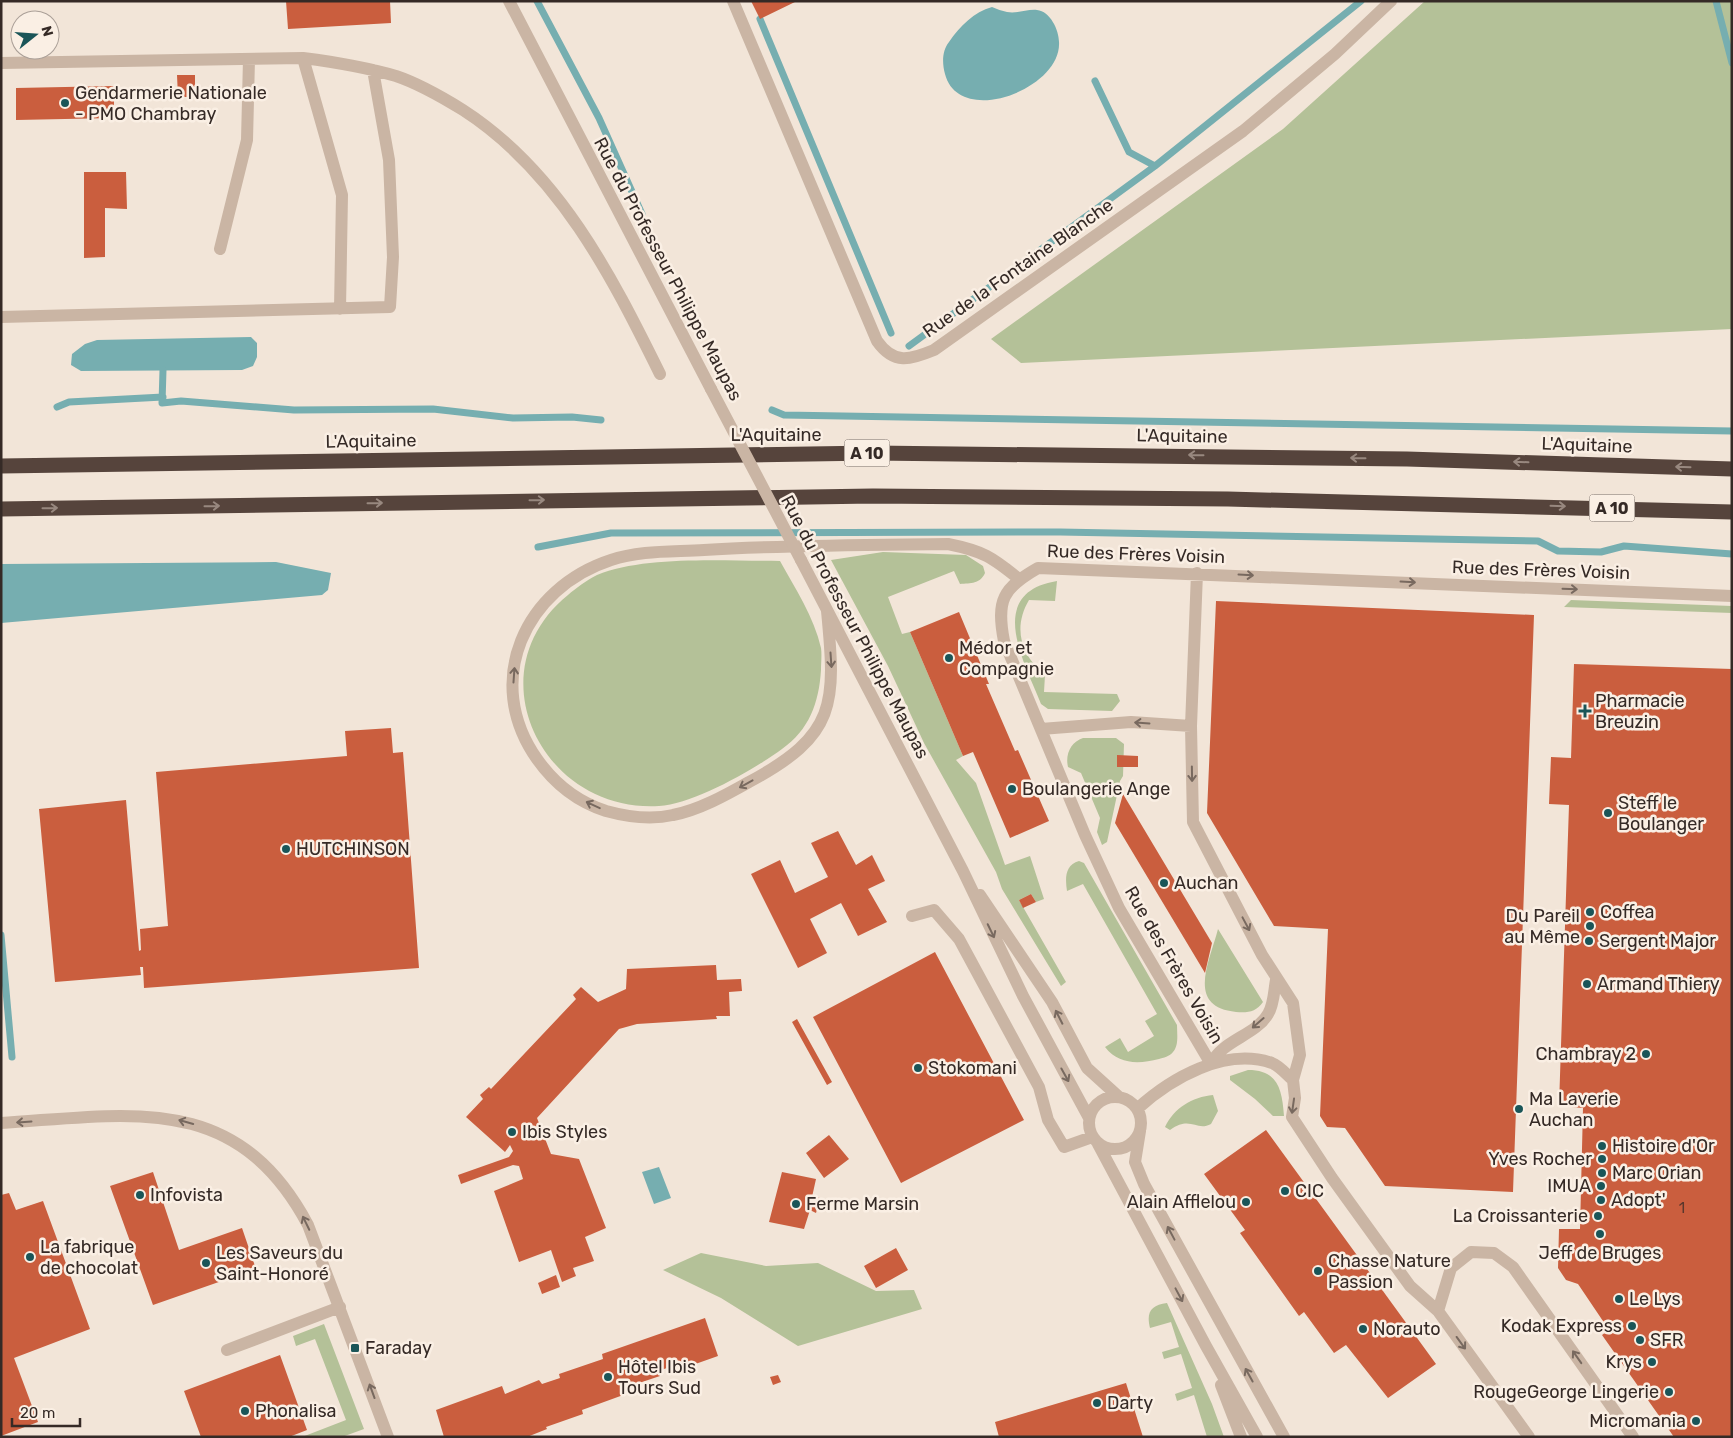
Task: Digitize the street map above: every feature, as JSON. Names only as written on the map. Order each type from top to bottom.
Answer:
[{"type":"highway","name":"L'Aquitaine","points":[[1,466],[883,453],[1397,459],[1732,469]]},
{"type":"highway","name":"A 10","points":[[1,509],[676,497],[893,496],[1317,500],[1732,512]]},
{"type":"street","name":"Rue du Professeur Philippe Maupas","points":[[509,1],[962,871],[1022,996],[1089,1118]]},
{"type":"street","name":"Rue de la Fontaine Blanche","points":[[733,1],[877,341],[885,353],[899,359],[916,358],[934,350],[1242,131],[1335,54],[1391,1]]},
{"type":"street","points":[[303,58],[342,195],[340,309]]},
{"type":"street","points":[[1,64],[303,58],[348,64],[373,70],[397,77],[442,96],[489,127],[531,165],[571,213],[629,311],[660,374]]},
{"type":"street","points":[[220,249],[247,140],[249,59]]},
{"type":"street","points":[[1,317],[390,307],[393,257],[389,160],[373,70]]},
{"type":"street","points":[[827,611],[832,672],[831,688],[820,723],[808,741],[796,754],[774,769],[690,811],[672,816],[637,817],[597,808],[574,796],[556,782],[538,761],[524,736],[513,694],[513,672],[517,648],[526,629],[536,610],[552,593],[572,578],[593,566],[615,558],[639,554],[758,546],[948,544],[976,550],[995,559],[1019,579]]},
{"type":"street","name":"Rue des Frères Voisin","points":[[1137,1109],[1159,1089],[1211,1064],[1119,908],[1085,835],[1004,641],[1001,624],[1002,604],[1008,589],[1019,579],[1038,568],[1197,572],[1732,596]]},
{"type":"street","points":[[1197,572],[1191,726],[1192,822],[1276,980],[1293,1003],[1300,1055],[1293,1080],[1292,1117],[1332,1178],[1410,1286],[1438,1310],[1529,1437]]},
{"type":"street","points":[[1041,729],[1131,722],[1191,726]]},
{"type":"street","name":"Rue du Professeur Philippe Maupas","points":[[962,871],[990,908],[1052,1002],[1087,1068],[1119,1097]]},
{"type":"street","points":[[912,916],[934,910],[959,939],[1039,1087],[1048,1120],[1064,1147],[1095,1140],[1106,1148],[1123,1149],[1136,1139],[1140,1131]]},
{"type":"street","points":[[1211,1064],[1216,1054],[1255,1026],[1268,1014],[1276,980]]},
{"type":"street","points":[[1211,1064],[1226,1060],[1249,1059],[1274,1064],[1293,1080]]},
{"type":"street","points":[[1257,1437],[1095,1140],[1089,1118],[1092,1111],[1103,1100],[1119,1097],[1132,1103],[1137,1109],[1140,1116],[1140,1131],[1135,1162],[1144,1184],[1284,1437]]},
{"type":"street","points":[[1,1123],[149,1115],[199,1126],[234,1142],[271,1171],[300,1211],[314,1239],[388,1437]]},
{"type":"street","points":[[1438,1310],[1451,1268],[1471,1252],[1494,1253],[1514,1267],[1633,1437]]},
{"type":"street","points":[[227,1350],[340,1307]]},
{"type":"street","points":[[1206,1346],[1240,1437]]},
{"type":"green space","points":[[1425,1],[1732,1],[1732,329],[1021,363],[991,339],[1283,129]]},
{"type":"green space","points":[[883,552],[966,555],[983,566],[985,573],[983,577],[975,582],[960,584],[954,571],[888,597],[902,634],[910,632],[963,756],[956,760],[976,783],[1005,865],[1030,856],[1044,899],[1036,902],[1031,894],[1019,900],[1066,982],[1061,986],[1002,889],[996,872],[924,743],[888,666],[831,560]]},
{"type":"green space","points":[[687,560],[780,561],[809,614],[818,636],[821,651],[820,682],[815,704],[806,724],[791,742],[723,785],[689,799],[659,806],[618,802],[582,787],[554,763],[534,732],[524,697],[526,661],[540,626],[568,595],[597,575],[638,564]]},
{"type":"green space","points":[[1057,581],[1055,601],[1029,600],[1024,610],[1020,630],[1025,650],[1036,667],[1045,675],[1044,692],[1117,694],[1120,701],[1112,711],[1048,709],[1041,704],[1026,669],[1016,632],[1016,614],[1021,600],[1035,588]]},
{"type":"green space","points":[[1571,600],[1732,606],[1732,613],[1564,607]]},
{"type":"green space","points":[[1083,738],[1116,738],[1124,744],[1123,776],[1120,781],[1107,842],[1102,845],[1097,832],[1100,818],[1081,773],[1068,767],[1067,762],[1068,753],[1072,746]]},
{"type":"green space","points":[[1079,861],[1084,863],[1177,1025],[1175,1049],[1166,1057],[1144,1062],[1130,1062],[1117,1057],[1105,1047],[1120,1038],[1128,1052],[1154,1036],[1145,1021],[1157,1014],[1083,884],[1067,891],[1067,873],[1074,863]]},
{"type":"green space","points":[[1218,929],[1263,1002],[1255,1010],[1236,1012],[1220,1008],[1211,1001],[1206,992],[1207,968]]},
{"type":"green space","points":[[1248,1070],[1266,1073],[1272,1077],[1280,1090],[1284,1116],[1273,1116],[1230,1080],[1230,1076]]},
{"type":"green space","points":[[1213,1095],[1218,1111],[1211,1124],[1201,1126],[1183,1124],[1170,1130],[1165,1127],[1173,1114],[1184,1105],[1198,1098]]},
{"type":"green space","points":[[701,1253],[766,1266],[818,1263],[876,1291],[914,1290],[922,1309],[798,1346],[721,1298],[663,1270]]},
{"type":"green space","points":[[1167,1303],[1212,1404],[1224,1437],[1207,1437],[1194,1395],[1177,1401],[1175,1394],[1192,1388],[1181,1354],[1164,1359],[1162,1352],[1179,1347],[1171,1322],[1150,1328],[1149,1322],[1151,1310]]},
{"type":"green space","points":[[324,1324],[364,1429],[342,1437],[302,1437],[346,1420],[315,1339],[296,1346],[293,1336]]},
{"type":"water","points":[[992,7],[1007,12],[1037,10],[1050,17],[1059,37],[1056,59],[1044,74],[1028,87],[1008,96],[988,100],[969,98],[954,90],[945,74],[944,53],[949,42],[963,25],[979,12]]},
{"type":"water","points":[[251,337],[257,343],[257,357],[253,366],[242,370],[81,371],[71,365],[72,354],[85,344],[97,340]]},
{"type":"water","points":[[276,562],[331,573],[328,590],[322,595],[1,623],[1,564]]},
{"type":"water","points":[[659,1167],[671,1198],[654,1204],[642,1172]]},
{"type":"building","points":[[286,1],[390,1],[391,23],[288,29]]},
{"type":"building","points":[[751,1],[797,1],[760,19]]},
{"type":"building","points":[[177,75],[195,75],[195,97],[178,97]]},
{"type":"building","name":"Gendarmerie Nationale - PMO Chambray","points":[[114,86],[114,118],[16,120],[16,88]]},
{"type":"building","points":[[84,172],[126,172],[127,209],[105,208],[105,257],[84,258]]},
{"type":"building","points":[[1216,601],[1534,615],[1513,1192],[1385,1186],[1345,1128],[1327,1127],[1320,1116],[1328,929],[1274,926],[1207,813]]},
{"type":"building","points":[[959,612],[989,684],[986,684],[1015,751],[1018,750],[1049,821],[1010,838],[973,752],[963,756],[910,632]]},
{"type":"building","name":"Chambray 2","points":[[1574,664],[1732,669],[1732,1437],[1674,1437],[1602,1335],[1609,1330],[1578,1284],[1566,1280],[1558,1268],[1559,1229],[1580,1229],[1583,1108],[1559,1106],[1569,805],[1549,804],[1551,757],[1571,758]]},
{"type":"building","name":"HUTCHINSON","points":[[391,728],[393,753],[403,752],[419,968],[144,988],[143,967],[140,967],[141,975],[55,982],[39,809],[126,800],[139,951],[141,950],[140,929],[168,926],[156,772],[347,756],[345,731]]},
{"type":"building","points":[[1117,755],[1138,756],[1138,767],[1117,767]]},
{"type":"building","name":"Auchan","points":[[1123,794],[1212,943],[1205,973],[1115,823]]},
{"type":"building","points":[[838,831],[856,865],[872,855],[885,881],[868,889],[887,922],[858,936],[841,903],[810,919],[827,953],[798,968],[751,874],[780,860],[795,893],[828,877],[811,843]]},
{"type":"building","points":[[1031,894],[1036,902],[1023,908],[1019,900]]},
{"type":"building","name":"Stokomani","points":[[935,952],[1024,1120],[901,1183],[813,1017]]},
{"type":"building","name":"Ibis Styles","points":[[716,965],[717,980],[741,979],[742,991],[729,992],[730,1016],[716,1016],[717,1019],[637,1024],[619,1029],[537,1118],[551,1154],[579,1159],[606,1228],[585,1237],[594,1261],[573,1268],[576,1276],[562,1282],[551,1250],[519,1262],[494,1191],[523,1179],[519,1166],[513,1165],[461,1184],[458,1175],[509,1157],[513,1151],[510,1145],[505,1152],[466,1117],[483,1099],[480,1095],[489,1087],[491,1089],[576,999],[573,995],[581,987],[598,1002],[626,989],[627,969]]},
{"type":"building","points":[[797,1019],[832,1082],[827,1085],[792,1022]]},
{"type":"building","points":[[1266,1130],[1436,1364],[1388,1398],[1346,1345],[1334,1353],[1304,1312],[1299,1316],[1240,1233],[1245,1230],[1204,1174]]},
{"type":"building","points":[[829,1135],[849,1159],[824,1178],[806,1153]]},
{"type":"building","points":[[153,1172],[179,1250],[242,1228],[256,1269],[153,1305],[110,1186]]},
{"type":"building","name":"Ferme Marsin","points":[[782,1172],[816,1179],[812,1197],[820,1198],[816,1213],[810,1210],[804,1229],[769,1222]]},
{"type":"building","points":[[9,1193],[16,1210],[43,1201],[90,1329],[14,1358],[38,1422],[1,1436],[1,1195]]},
{"type":"building","points":[[896,1248],[908,1270],[876,1288],[864,1266]]},
{"type":"building","points":[[556,1275],[560,1287],[542,1294],[538,1283]]},
{"type":"building","name":"Hôtel Ibis Tours Sud","points":[[705,1318],[718,1356],[670,1373],[667,1368],[658,1371],[660,1376],[624,1388],[626,1394],[582,1410],[583,1414],[546,1427],[547,1429],[527,1437],[444,1437],[436,1410],[502,1386],[505,1394],[539,1380],[542,1384],[560,1378],[559,1374],[603,1359],[602,1354]]},
{"type":"building","name":"Phonalisa","points":[[280,1355],[307,1430],[289,1437],[201,1437],[184,1391]]},
{"type":"building","points":[[778,1375],[781,1382],[773,1385],[770,1377]]},
{"type":"building","name":"Darty","points":[[1126,1383],[1143,1437],[999,1437],[995,1422]]},
{"type":"waterway","points":[[537,1],[599,118],[642,214]]},
{"type":"waterway","points":[[1155,166],[1361,1]]},
{"type":"waterway","points":[[1716,1],[1732,63]]},
{"type":"waterway","points":[[760,19],[891,333]]},
{"type":"waterway","points":[[909,346],[1155,166],[1129,152],[1095,81]]},
{"type":"waterway","points":[[163,370],[162,403],[181,401],[294,410],[433,409],[513,418],[572,417],[601,420]]},
{"type":"waterway","points":[[57,407],[69,402],[163,397]]},
{"type":"waterway","points":[[772,410],[784,415],[1732,431]]},
{"type":"waterway","points":[[538,547],[611,533],[1060,532],[1538,541],[1558,551],[1601,552],[1624,546],[1732,554]]},
{"type":"waterway","points":[[1,935],[12,1057]]},
{"type":"place","name":"Gendarmerie Nationale - PMO Chambray","points":[[65,103]]},
{"type":"place","name":"Médor et Compagnie","points":[[949,658]]},
{"type":"place","name":"Pharmacie Breuzin","points":[[1585,711]]},
{"type":"place","name":"Boulangerie Ange","points":[[1012,789]]},
{"type":"place","name":"Steff le Boulanger","points":[[1608,813]]},
{"type":"place","name":"HUTCHINSON","points":[[286,849]]},
{"type":"place","name":"Auchan","points":[[1164,883]]},
{"type":"place","name":"Coffea","points":[[1590,912]]},
{"type":"place","name":"Du Pareil au Même","points":[[1590,926]]},
{"type":"place","name":"Sergent Major","points":[[1589,941]]},
{"type":"place","name":"Armand Thiery","points":[[1587,984]]},
{"type":"place","name":"Chambray 2","points":[[1646,1054]]},
{"type":"place","name":"Stokomani","points":[[918,1068]]},
{"type":"place","name":"Ma Laverie Auchan","points":[[1519,1109]]},
{"type":"place","name":"Ibis Styles","points":[[512,1132]]},
{"type":"place","name":"Histoire d'Or","points":[[1602,1146]]},
{"type":"place","name":"Yves Rocher","points":[[1602,1159]]},
{"type":"place","name":"Marc Orian","points":[[1602,1173]]},
{"type":"place","name":"IMUA","points":[[1601,1186]]},
{"type":"place","name":"CIC","points":[[1285,1191]]},
{"type":"place","name":"Infovista","points":[[140,1195]]},
{"type":"place","name":"Adopt'","points":[[1601,1200]]},
{"type":"place","name":"Alain Afflelou","points":[[1246,1202]]},
{"type":"place","name":"Ferme Marsin","points":[[796,1204]]},
{"type":"place","name":"La Croissanterie","points":[[1598,1216]]},
{"type":"place","name":"Jeff de Bruges","points":[[1600,1234]]},
{"type":"place","name":"La fabrique de chocolat","points":[[30,1257]]},
{"type":"place","name":"Les Saveurs du Saint-Honoré","points":[[206,1263]]},
{"type":"place","name":"Chasse Nature Passion","points":[[1318,1271]]},
{"type":"place","name":"Le Lys","points":[[1619,1299]]},
{"type":"place","name":"Kodak Express","points":[[1632,1326]]},
{"type":"place","name":"Norauto","points":[[1363,1329]]},
{"type":"place","name":"SFR","points":[[1640,1340]]},
{"type":"place","name":"Faraday","points":[[355,1348]]},
{"type":"place","name":"Krys","points":[[1652,1362]]},
{"type":"place","name":"Hôtel Ibis Tours Sud","points":[[608,1377]]},
{"type":"place","name":"RougeGeorge Lingerie","points":[[1669,1392]]},
{"type":"place","name":"Darty","points":[[1097,1403]]},
{"type":"place","name":"Phonalisa","points":[[245,1411]]},
{"type":"place","name":"Micromania","points":[[1696,1421]]}]
